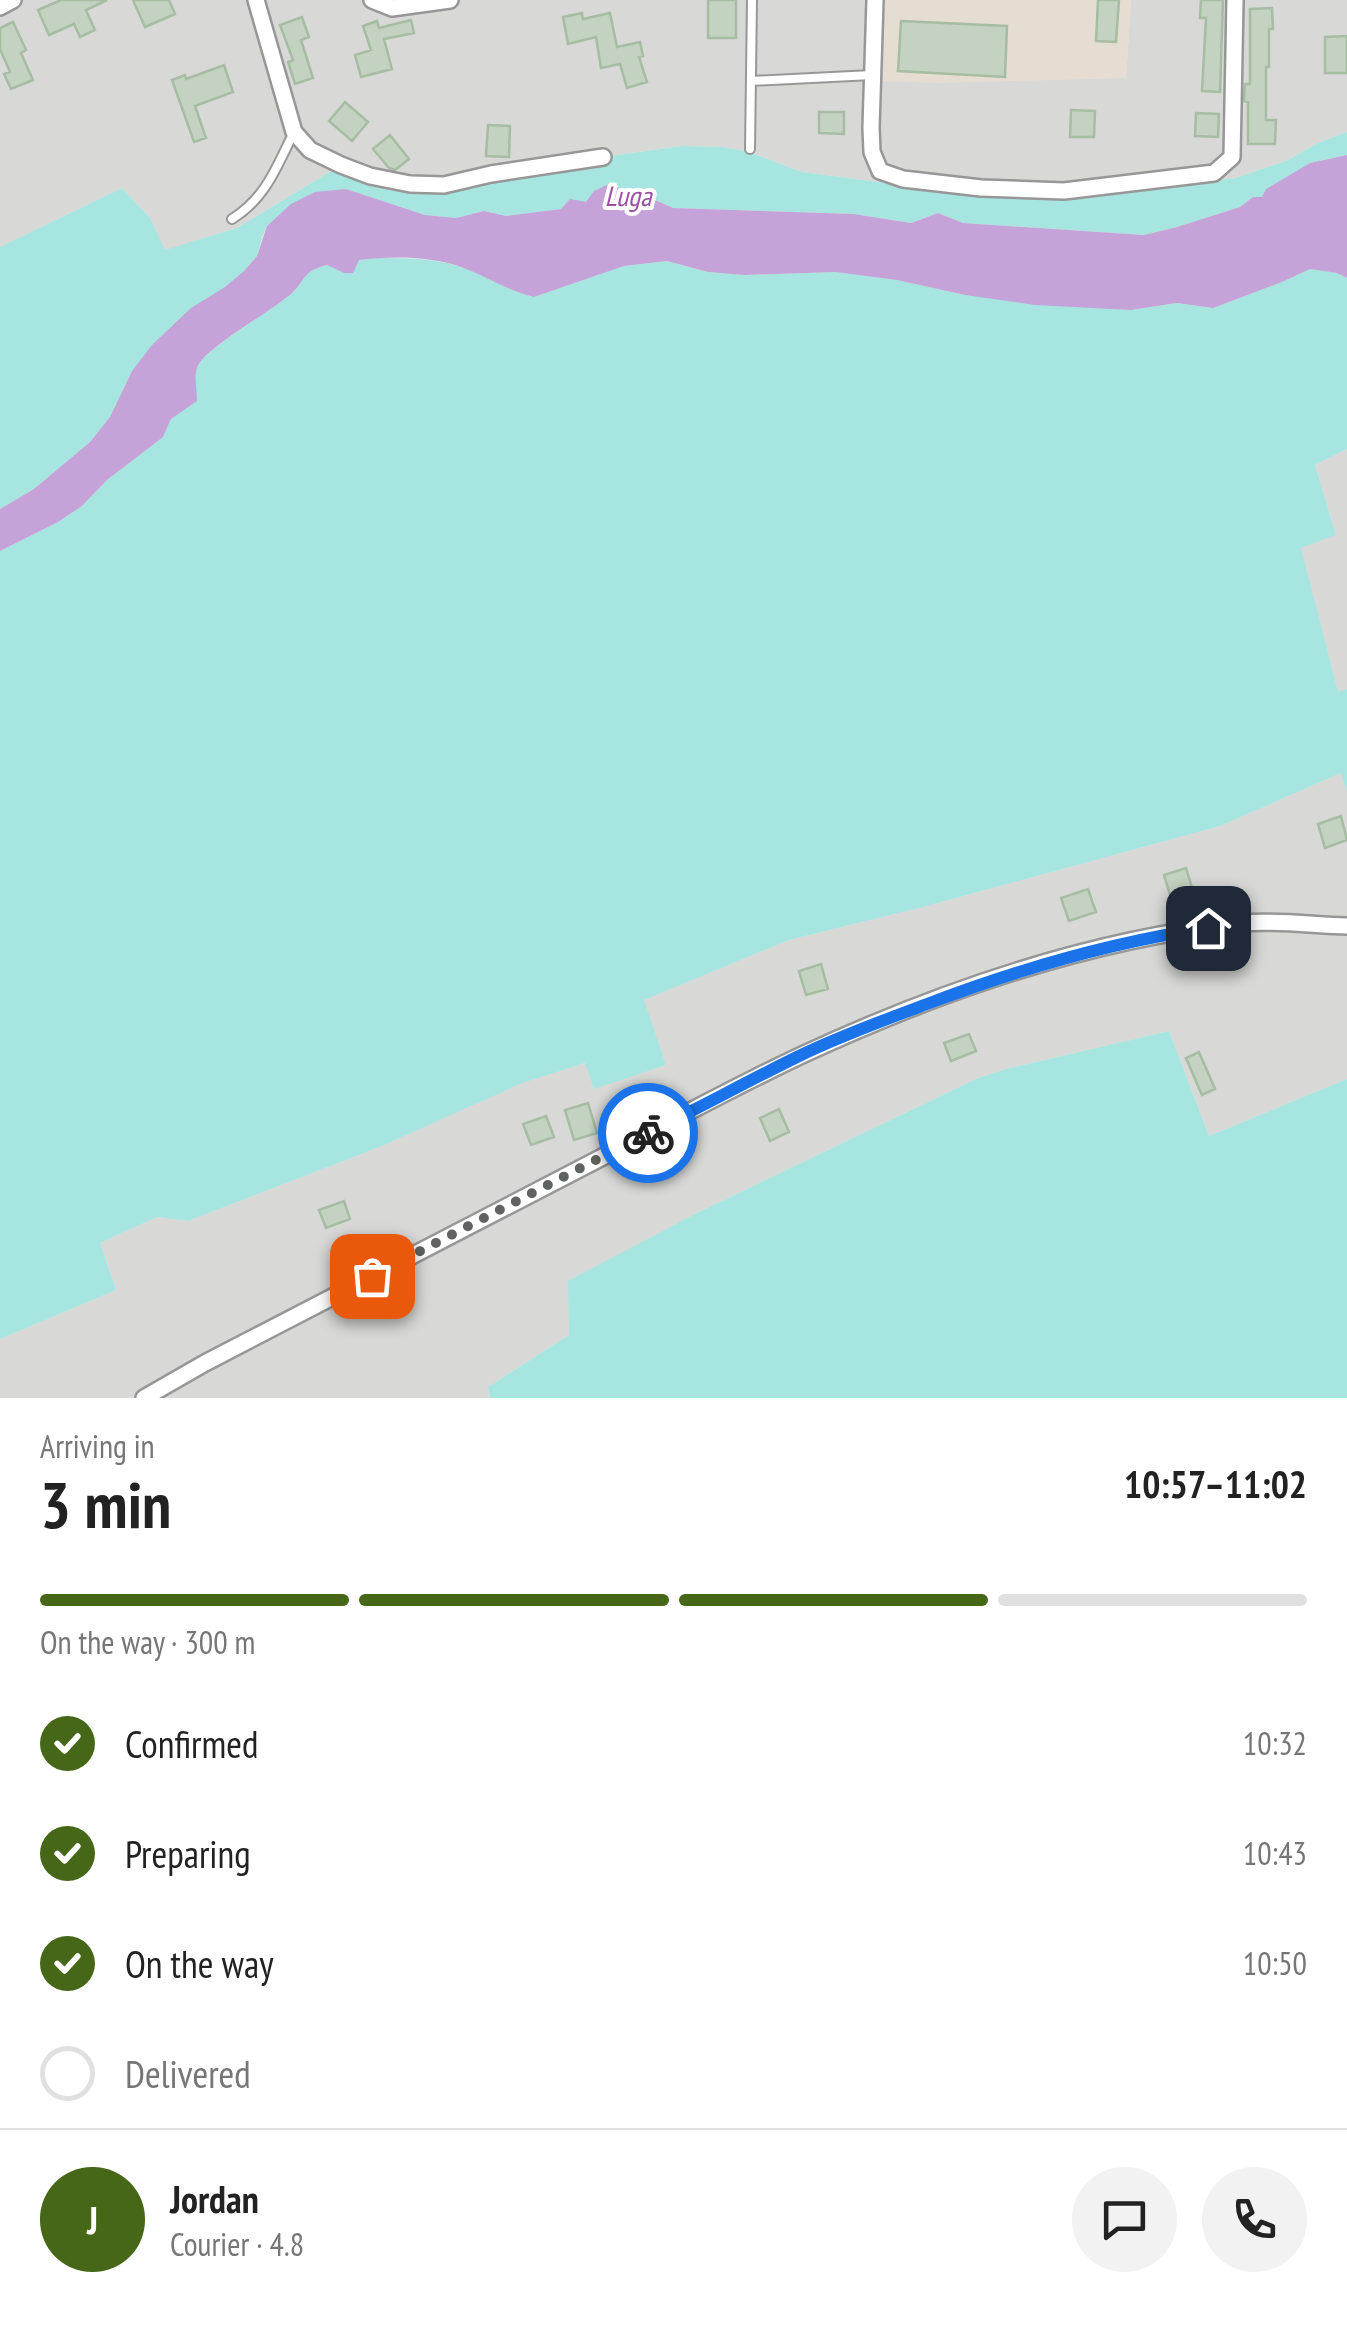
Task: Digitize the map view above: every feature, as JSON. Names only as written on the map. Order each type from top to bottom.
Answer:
[{"type":"street","points":[[0,7],[13,0]]},
{"type":"street","points":[[256,0],[294,132],[310,150],[341,165],[410,184],[444,185],[603,157]]},
{"type":"street","points":[[372,0],[392,8],[450,0]]},
{"type":"street","points":[[875,0],[870,128],[874,160],[880,171],[903,179],[982,188],[1064,190],[1214,172],[1232,157],[1234,0]]},
{"type":"street","points":[[144,1398],[643,1136],[801,1056],[878,1022],[1037,965],[1136,941],[1245,923],[1347,926]]},
{"type":"lane","points":[[750,149],[752,0]]},
{"type":"lane","points":[[751,82],[872,75]]},
{"type":"lane","points":[[232,218],[248,210],[261,196],[294,132]]},
{"type":"shaded area","points":[[0,0],[883,0],[882,80],[1126,78],[1131,0],[1347,0],[1347,132],[1288,160],[1236,178],[1008,199],[802,172],[749,152],[723,147],[681,146],[444,185],[341,165],[237,228],[165,251],[150,218],[122,188],[0,247]]},
{"type":"shaded area","points":[[883,0],[1131,0],[1126,78],[882,81]]},
{"type":"shaded area","points":[[1347,132],[1347,155],[1310,163],[1267,189],[1262,197],[1253,197],[1240,207],[1144,235],[963,223],[938,213],[911,223],[854,214],[673,208],[644,190],[624,191],[561,209],[506,216],[484,211],[456,218],[425,215],[346,189],[279,216],[267,226],[257,256],[244,271],[132,371],[110,417],[90,442],[34,489],[0,509],[0,247],[122,188],[150,218],[165,250],[237,228],[341,165],[410,184],[682,146],[723,147],[749,152],[802,172],[1008,199],[1236,178],[1288,160]]},
{"type":"shaded area","points":[[359,260],[448,263],[534,297],[624,266],[667,261],[708,272],[744,275],[835,272],[965,295],[1131,310],[1177,303],[1213,308],[1310,269],[1338,273],[1347,278],[1347,449],[1315,465],[1336,535],[1301,548],[1338,692],[1347,689],[1347,792],[1341,773],[1220,826],[789,940],[644,1000],[666,1065],[594,1089],[585,1063],[522,1083],[382,1146],[188,1221],[157,1217],[100,1243],[116,1290],[0,1339],[0,551],[82,506],[107,480],[163,437],[171,419],[196,401],[196,372],[202,360],[291,294],[309,273],[327,265],[344,273]]},
{"type":"shaded area","points":[[1347,449],[1347,689],[1338,693],[1300,547],[1336,535],[1315,465]]},
{"type":"shaded area","points":[[1341,773],[1347,792],[1347,1079],[1209,1136],[1169,1031],[978,1078],[695,1214],[569,1335],[488,1387],[490,1398],[0,1398],[0,1339],[116,1290],[100,1243],[157,1217],[188,1221],[382,1146],[522,1082],[586,1063],[594,1088],[666,1065],[643,1000],[789,940],[1220,826]]},
{"type":"shaded area","points":[[1169,1031],[1209,1136],[1347,1079],[1347,1398],[490,1398],[488,1387],[569,1335],[568,1281],[695,1214],[978,1078]]},
{"type":"water","name":"Luga","points":[[1347,155],[1347,278],[1310,269],[1213,308],[1177,303],[1131,310],[1035,305],[835,272],[744,275],[708,272],[667,261],[624,266],[534,297],[437,261],[359,260],[353,273],[327,265],[309,273],[291,294],[202,360],[196,372],[197,401],[171,419],[163,437],[107,480],[82,506],[0,551],[0,509],[34,489],[90,442],[110,417],[132,371],[152,345],[191,308],[244,271],[257,256],[267,226],[291,204],[315,192],[346,189],[425,215],[456,218],[484,211],[506,216],[561,209],[570,199],[586,202],[594,191],[611,183],[624,191],[644,190],[673,208],[854,214],[911,223],[938,213],[963,223],[1144,235],[1240,207],[1253,197],[1262,197],[1266,189],[1310,163]]},
{"type":"building","points":[[61,0],[107,0],[86,10],[95,30],[80,37],[74,24],[49,35],[38,10]]},
{"type":"building","points":[[133,0],[169,0],[175,14],[145,27]]},
{"type":"building","points":[[708,0],[736,0],[736,38],[708,38]]},
{"type":"building","points":[[1098,0],[1119,0],[1116,42],[1096,41]]},
{"type":"building","points":[[1201,0],[1223,0],[1220,92],[1202,91],[1206,18],[1200,18]]},
{"type":"building","points":[[1272,8],[1266,120],[1276,120],[1275,144],[1248,144],[1248,102],[1244,101],[1245,84],[1250,84],[1250,9]]},
{"type":"building","points":[[582,13],[583,19],[610,13],[617,47],[640,42],[643,56],[639,57],[647,82],[627,88],[620,64],[601,68],[596,37],[568,44],[563,17]]},
{"type":"building","points":[[302,17],[309,37],[301,40],[313,78],[295,84],[288,62],[293,60],[280,25]]},
{"type":"building","points":[[411,20],[414,33],[384,39],[392,69],[361,77],[355,55],[371,50],[363,26],[377,21],[379,28]]},
{"type":"building","points":[[901,21],[1007,26],[1005,77],[898,71]]},
{"type":"building","points":[[13,22],[26,50],[21,53],[33,80],[11,89],[4,74],[10,72],[0,49],[0,28]]},
{"type":"building","points":[[1347,36],[1347,73],[1325,73],[1325,37]]},
{"type":"building","points":[[224,65],[233,92],[195,106],[206,138],[194,142],[172,80]]},
{"type":"building","points":[[345,102],[368,122],[352,141],[329,121]]},
{"type":"building","points":[[1071,110],[1095,111],[1094,137],[1070,137]]},
{"type":"building","points":[[819,112],[844,112],[844,134],[819,133]]},
{"type":"building","points":[[1196,113],[1219,114],[1218,137],[1195,136]]},
{"type":"building","points":[[488,125],[510,126],[509,157],[486,156]]},
{"type":"building","points":[[390,135],[409,159],[395,170],[373,149]]},
{"type":"building","points":[[1341,816],[1347,840],[1325,848],[1318,824]]},
{"type":"building","points":[[1186,868],[1193,891],[1171,898],[1164,875]]},
{"type":"building","points":[[1088,889],[1096,912],[1069,921],[1061,898]]},
{"type":"building","points":[[821,964],[828,989],[806,995],[799,971]]},
{"type":"building","points":[[969,1034],[976,1051],[951,1061],[944,1043]]},
{"type":"building","points":[[1199,1052],[1215,1089],[1202,1095],[1186,1058]]},
{"type":"building","points":[[588,1103],[597,1133],[574,1140],[565,1110]]},
{"type":"building","points":[[779,1109],[789,1132],[770,1141],[760,1118]]},
{"type":"building","points":[[546,1116],[554,1137],[531,1145],[523,1124]]},
{"type":"building","points":[[344,1201],[350,1219],[326,1228],[319,1210]]},
{"type":"way so far","points":[[372,1276],[648,1133]]},
{"type":"route","points":[[648,1133],[801,1056],[980,984],[1100,948],[1208,928]]}]
